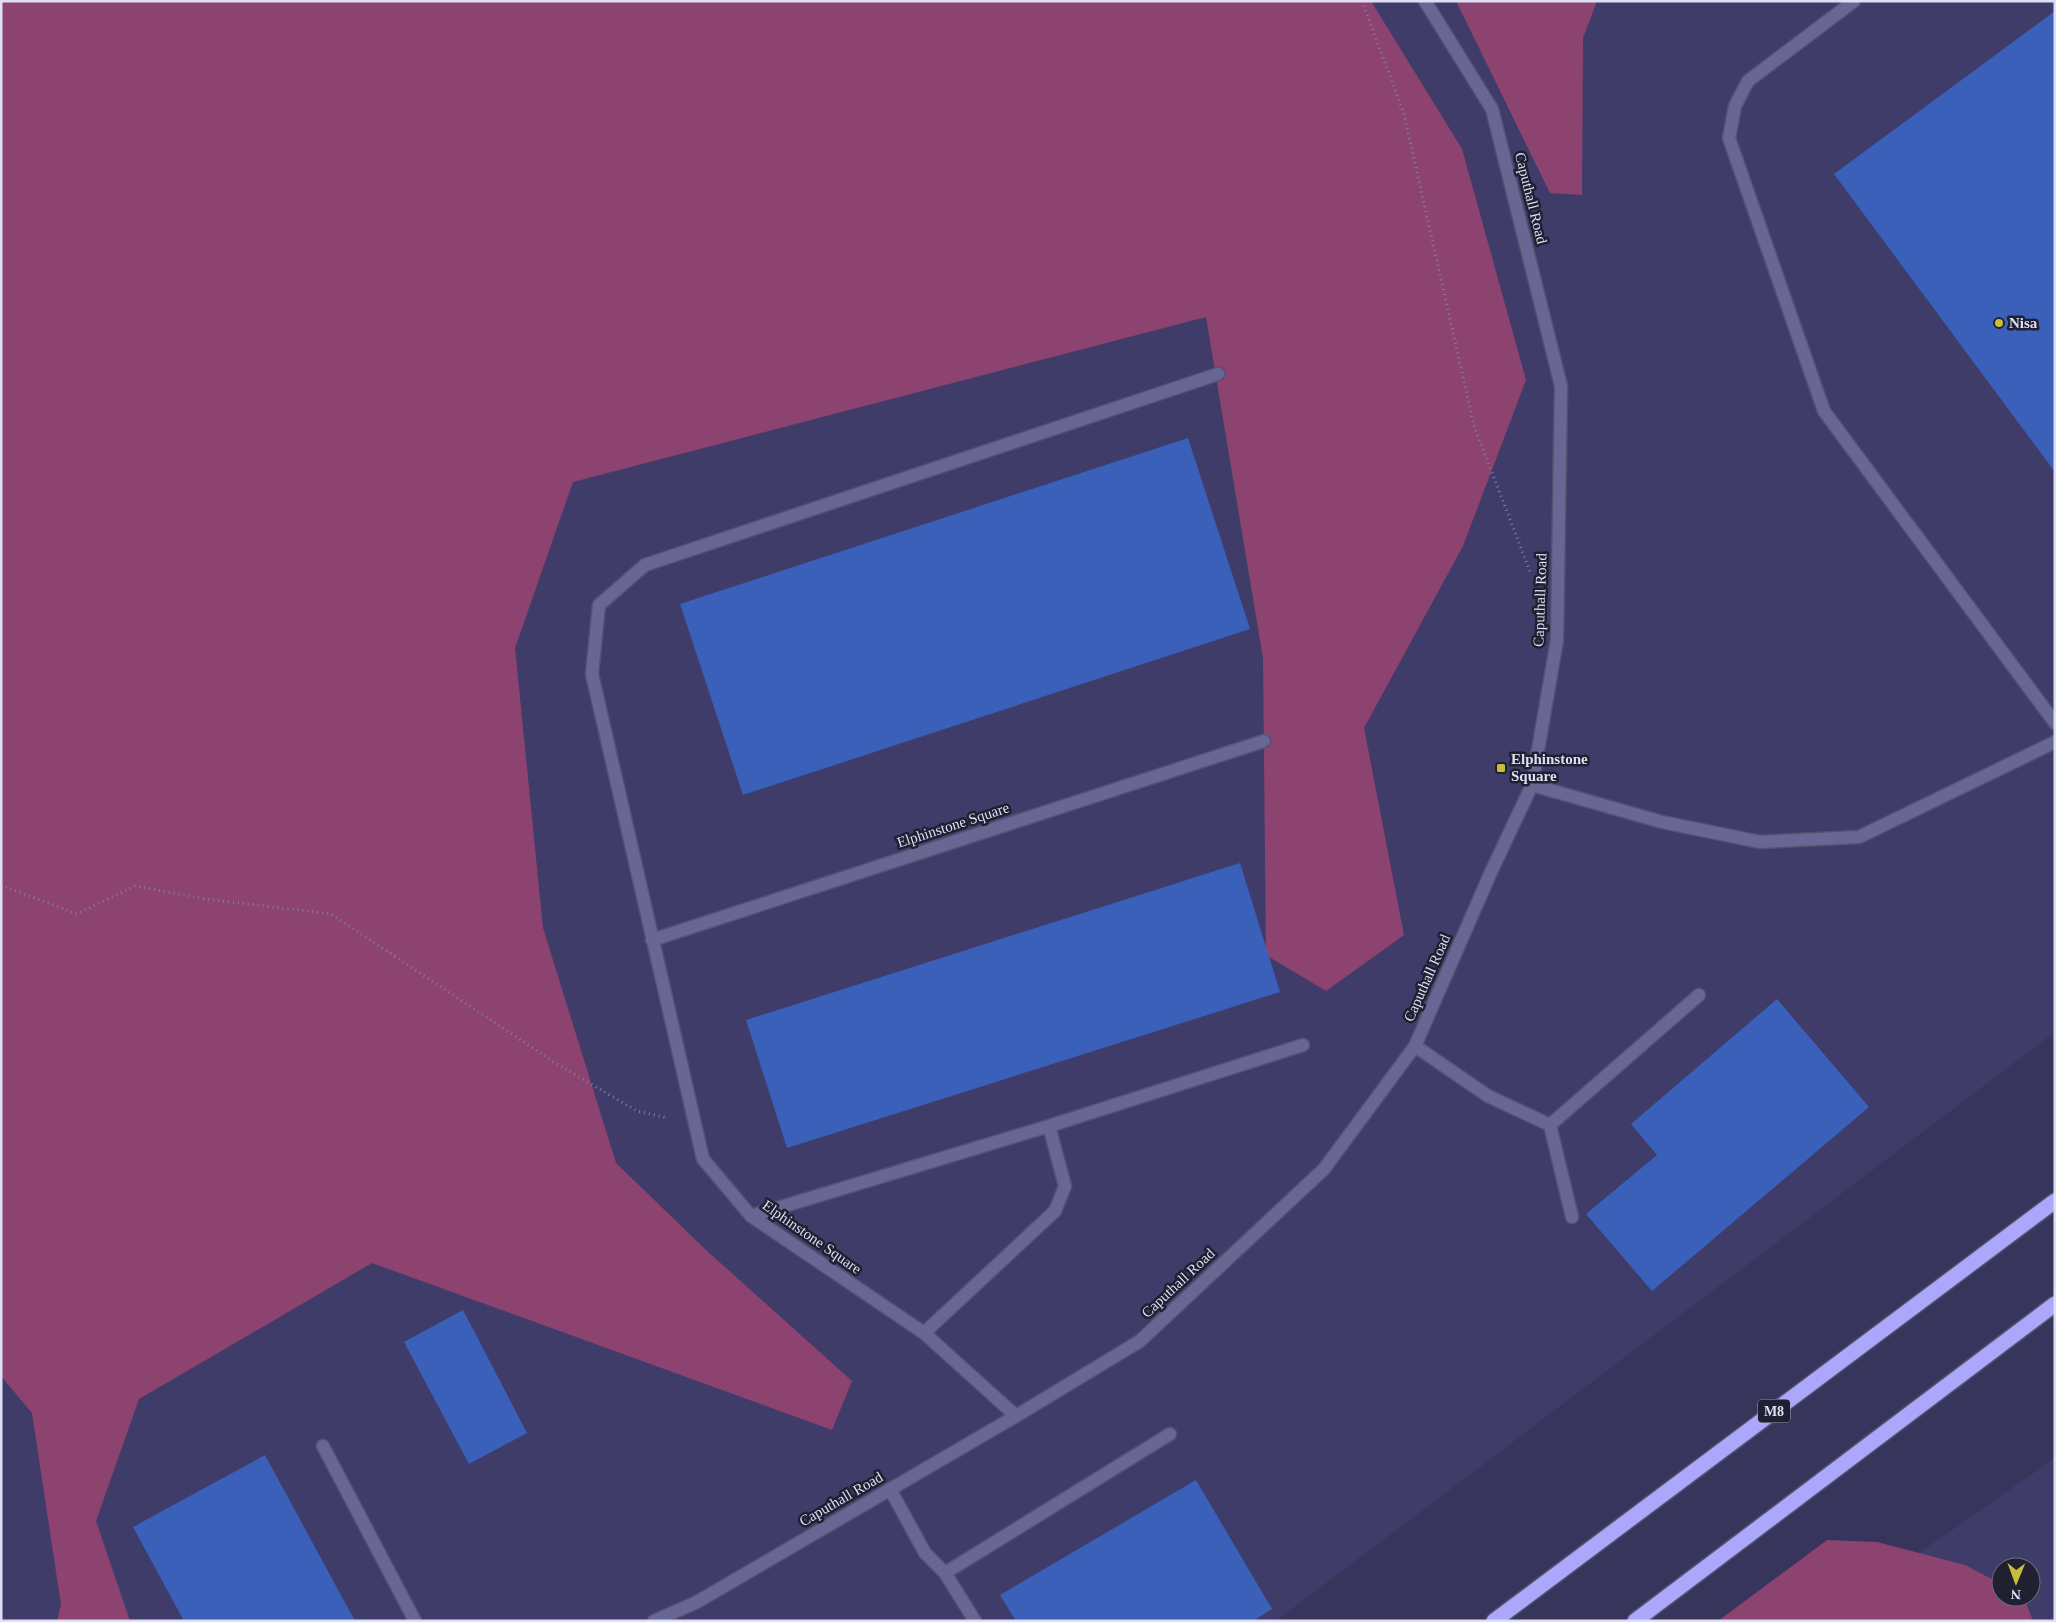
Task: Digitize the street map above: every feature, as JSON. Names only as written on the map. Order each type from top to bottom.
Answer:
[{"type":"highway","name":"M8","points":[[1494,1621],[2055,1201]]},
{"type":"highway","points":[[1634,1621],[2055,1304]]},
{"type":"street","name":"Caputhall Road","points":[[654,1621],[697,1602],[1016,1416],[1140,1341],[1324,1169],[1414,1046],[1491,872],[1532,785],[1557,640],[1561,386],[1492,109],[1425,1]]},
{"type":"street","points":[[1854,1],[1748,81],[1735,106],[1729,138],[1824,411],[2055,723]]},
{"type":"street","name":"Elphinstone Square","points":[[1016,1416],[924,1334],[751,1216],[703,1159],[592,674],[599,605],[645,565],[1218,374]]},
{"type":"street","name":"Elphinstone Square","points":[[652,940],[1264,741]]},
{"type":"street","points":[[1532,785],[1662,822],[1760,842],[1859,837],[2055,742]]},
{"type":"street","points":[[1550,1125],[1698,995]]},
{"type":"street","points":[[751,1216],[1049,1126],[1303,1045]]},
{"type":"street","points":[[1414,1046],[1488,1096],[1550,1125]]},
{"type":"street","points":[[1550,1125],[1572,1217]]},
{"type":"street","points":[[924,1334],[1054,1210],[1066,1186],[1049,1126]]},
{"type":"street","points":[[945,1574],[1170,1434]]},
{"type":"street","points":[[323,1446],[415,1621]]},
{"type":"street","points":[[890,1489],[925,1553],[945,1574],[975,1621]]},
{"type":"path","points":[[1362,1],[1404,114],[1474,426],[1532,574]]},
{"type":"path","points":[[1,885],[77,914],[134,886],[206,899],[330,914],[557,1064],[637,1111],[695,1125]]},
{"type":"shaded area","points":[[1,1],[2055,1],[2055,1032],[1276,1621],[1,1621]]},
{"type":"shaded area","points":[[4,1],[1371,1],[1462,149],[1526,380],[1463,546],[1364,728],[1404,935],[1326,991],[1266,955],[1263,658],[1206,317],[573,482],[515,648],[543,928],[616,1163],[706,1250],[852,1381],[832,1430],[372,1263],[139,1399],[96,1521],[130,1621],[57,1621],[61,1605],[32,1413],[1,1376],[1,3]]},
{"type":"shaded area","points":[[1456,1],[1597,1],[1583,38],[1582,195],[1550,193]]},
{"type":"shaded area","points":[[2055,1458],[2055,1621],[1822,1621]]},
{"type":"shaded area","points":[[1827,1540],[1877,1542],[1965,1565],[1991,1579],[1991,1607],[2028,1607],[2033,1621],[1718,1621]]},
{"type":"building","name":"Nisa","points":[[2055,11],[2055,472],[1834,174]]},
{"type":"building","points":[[1188,438],[1250,629],[743,795],[680,604]]},
{"type":"building","points":[[1240,863],[1280,992],[787,1148],[746,1020]]},
{"type":"building","points":[[1777,999],[1869,1107],[1652,1291],[1586,1214],[1657,1155],[1631,1124]]},
{"type":"building","points":[[463,1310],[527,1433],[469,1464],[404,1342]]},
{"type":"building","points":[[265,1455],[355,1621],[184,1621],[133,1527]]},
{"type":"building","points":[[1196,1480],[1272,1609],[1253,1621],[1016,1621],[1000,1595]]},
{"type":"place","name":"Nisa","points":[[1999,323]]},
{"type":"place","name":"Elphinstone Square","points":[[1501,768]]}]
